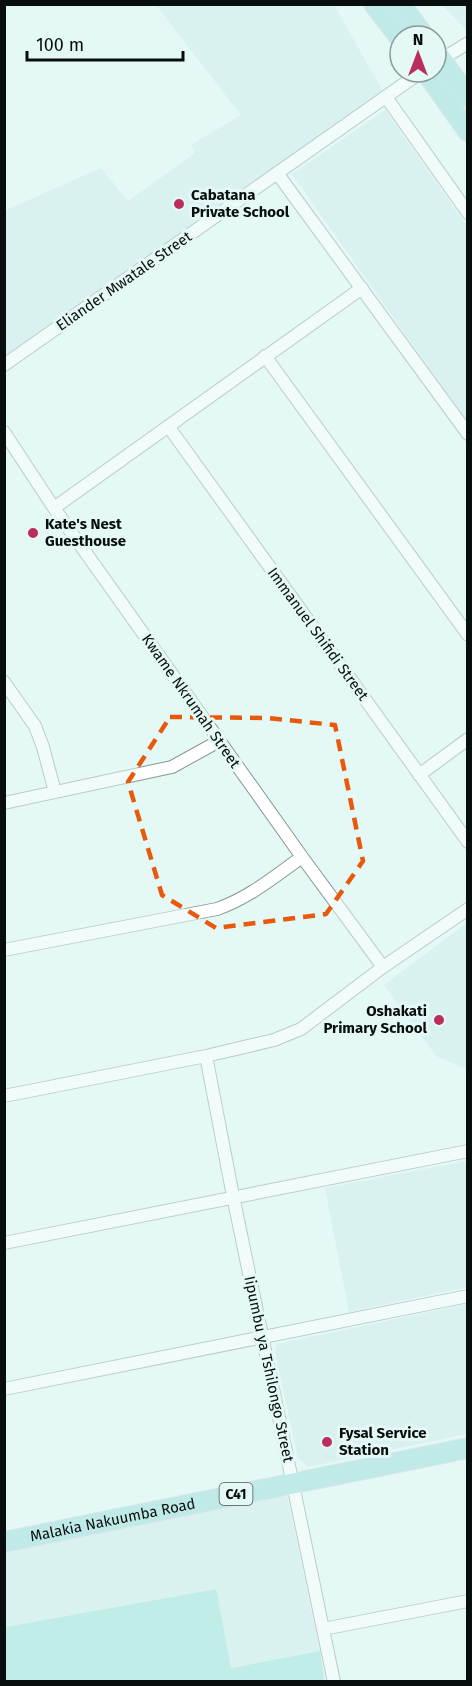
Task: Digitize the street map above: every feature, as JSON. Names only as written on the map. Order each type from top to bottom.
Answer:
[{"type":"main road","points":[[374,4],[389,24]]},
{"type":"main road","points":[[400,4],[415,24]]},
{"type":"main road","points":[[448,71],[468,97]]},
{"type":"main road","points":[[433,84],[468,131]]},
{"type":"main road","name":"Malakia Nakuumba Road","points":[[4,1542],[468,1448]]},
{"type":"street","points":[[448,53],[468,43]]},
{"type":"street","name":"Eliander Mwatale Street","points":[[4,365],[406,84]]},
{"type":"street","points":[[386,97],[468,213]]},
{"type":"street","points":[[277,173],[468,434]]},
{"type":"street","points":[[54,508],[363,288]]},
{"type":"street","points":[[265,356],[468,635]]},
{"type":"street","name":"Immanuel Shifidi Street","points":[[168,426],[468,842]]},
{"type":"street","name":"Kwame Nkrumah Street","points":[[4,432],[54,508],[219,741],[383,967]]},
{"type":"street","points":[[4,682],[35,726],[56,792]]},
{"type":"street","points":[[419,775],[468,739]]},
{"type":"street","points":[[4,803],[172,767],[219,741]]},
{"type":"street","points":[[4,951],[218,909],[248,895],[302,857]]},
{"type":"street","points":[[4,1096],[206,1056],[288,1035],[300,1029],[383,967],[468,909]]},
{"type":"street","name":"Iipumbu ya Tshilongo Street","points":[[206,1056],[232,1196],[334,1682]]},
{"type":"street","points":[[4,1242],[468,1151]]},
{"type":"street","points":[[4,1389],[468,1296]]},
{"type":"street","points":[[323,1629],[468,1601]]},
{"type":"highlighted area","points":[[170,717],[267,718],[335,725],[363,861],[326,914],[216,928],[162,895],[128,782]]},
{"type":"shaded area","points":[[156,5],[334,5],[386,97],[5,365],[4,211],[101,168],[128,201],[195,153],[191,145],[241,115]]},
{"type":"shaded area","points":[[442,5],[467,5],[467,31]]},
{"type":"shaded area","points":[[385,110],[467,226],[467,422],[292,174]]},
{"type":"shaded area","name":"Oshakati Primary School","points":[[467,923],[467,1069],[436,1056],[384,985]]},
{"type":"shaded area","points":[[467,1161],[467,1287],[349,1312],[325,1188]]},
{"type":"shaded area","points":[[467,1304],[467,1434],[308,1467],[298,1458],[275,1352],[277,1344]]},
{"type":"shaded area","points":[[286,1491],[320,1651],[231,1668],[215,1589],[5,1627],[5,1550]]},
{"type":"shaded area","points":[[216,1589],[231,1668],[320,1651],[325,1681],[5,1681],[5,1627]]},
{"type":"place","name":"Cabatana Private School","points":[[179,204]]},
{"type":"place","name":"Kate's Nest Guesthouse","points":[[33,533]]},
{"type":"place","name":"Oshakati Primary School","points":[[439,1020]]},
{"type":"place","name":"Fysal Service Station","points":[[327,1442]]}]
